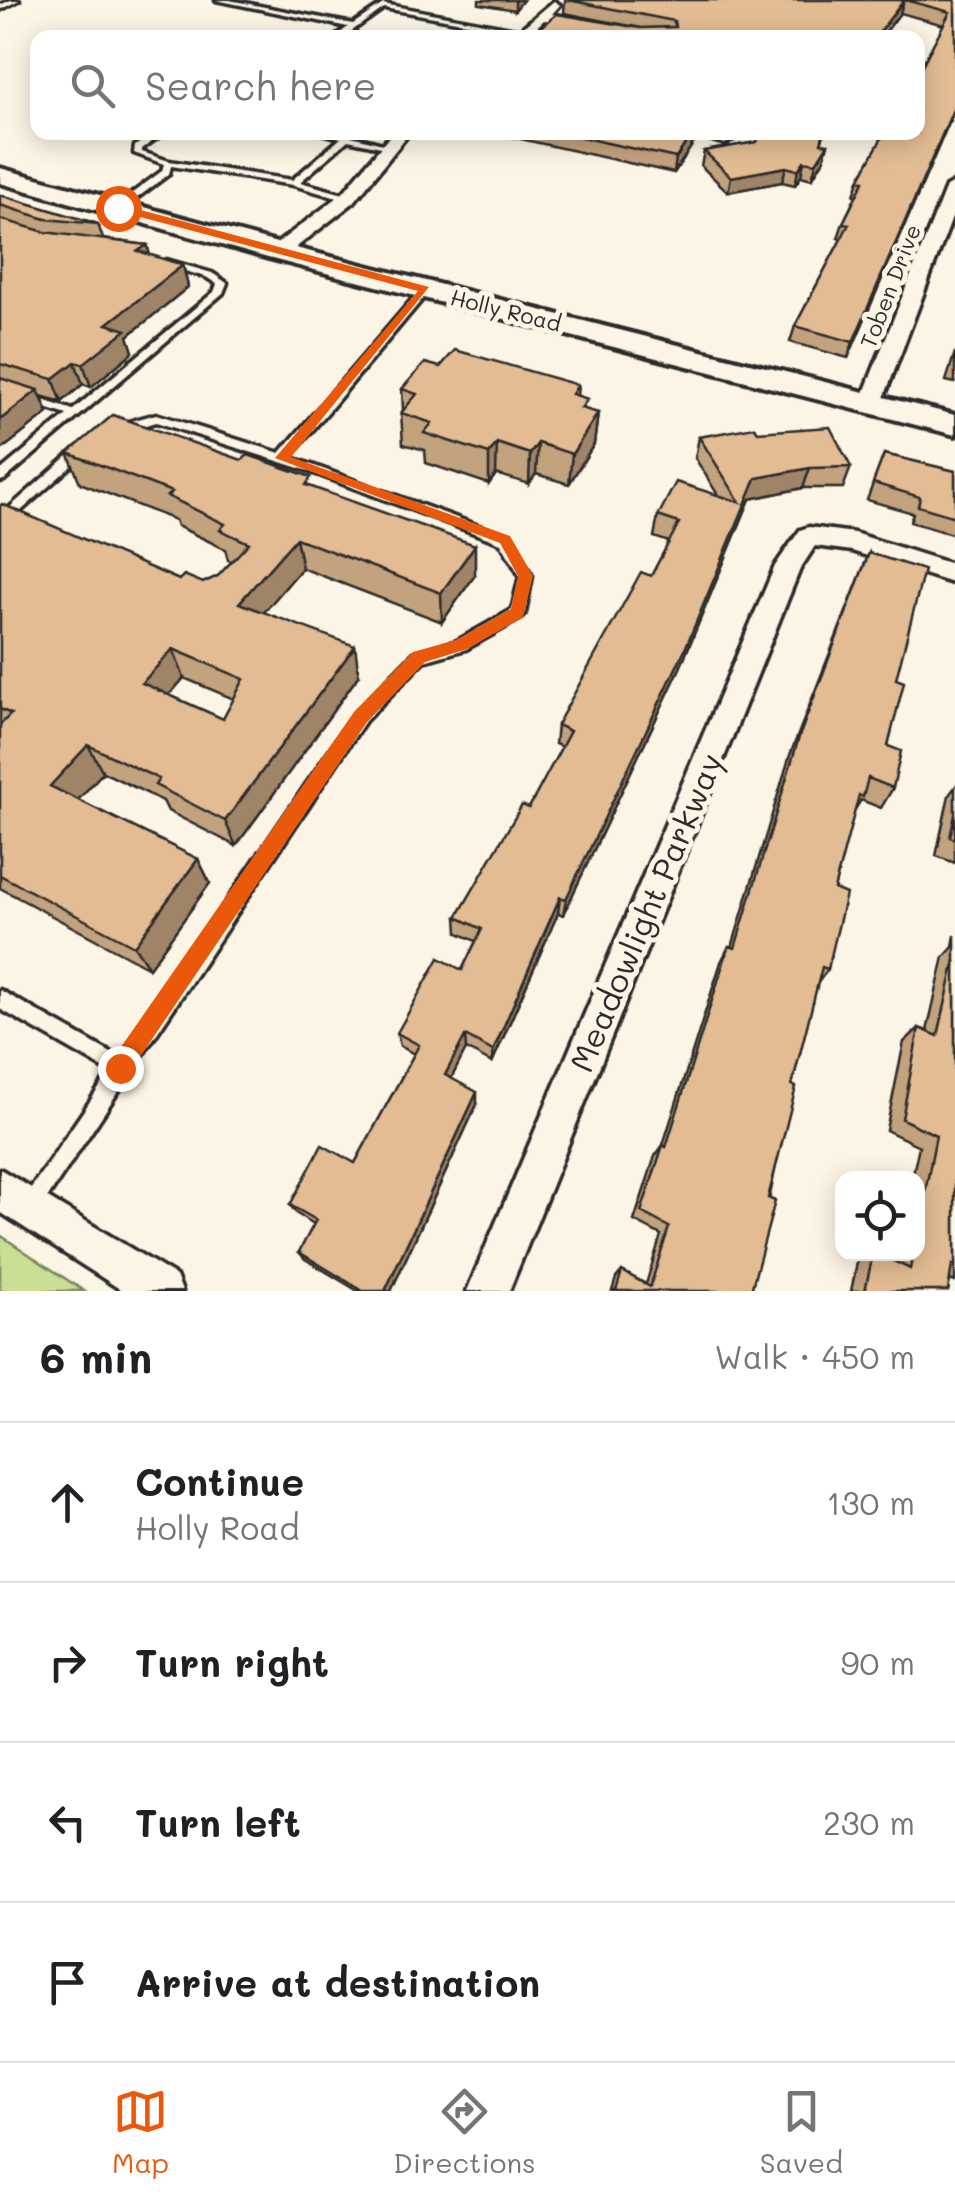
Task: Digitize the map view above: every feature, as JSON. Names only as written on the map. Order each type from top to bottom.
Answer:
[{"type":"main road","name":"Holly Road","points":[[0,174],[278,252],[955,425]]},
{"type":"street","points":[[524,30],[559,0]]},
{"type":"street","points":[[541,16],[612,28]]},
{"type":"street","points":[[278,252],[348,198],[396,140]]},
{"type":"street","name":"Toben Drive","points":[[871,403],[955,187]]},
{"type":"street","name":"Meadowlight Parkway","points":[[488,1291],[788,566],[809,536],[854,542],[955,575]]},
{"type":"street","points":[[14,1199],[161,1291]]},
{"type":"lane","points":[[0,8],[16,0]]},
{"type":"lane","points":[[219,0],[354,26]]},
{"type":"lane","points":[[348,30],[392,0]]},
{"type":"lane","points":[[383,6],[500,30]]},
{"type":"lane","points":[[150,140],[138,148],[138,153],[168,164],[294,183],[348,198]]},
{"type":"lane","points":[[294,183],[344,140]]},
{"type":"lane","points":[[118,208],[166,172],[168,164]]},
{"type":"lane","points":[[0,478],[6,466],[75,414],[218,294],[222,283],[209,275],[152,260]]},
{"type":"lane","points":[[282,458],[425,290]]},
{"type":"lane","points":[[0,388],[75,414]]},
{"type":"lane","points":[[0,523],[97,440],[156,418],[282,458],[505,540],[526,576],[518,612],[461,645],[419,657],[360,717],[120,1068],[14,1199]]},
{"type":"lane","points":[[0,999],[120,1068]]},
{"type":"green space","points":[[0,1235],[84,1291],[0,1291]]},
{"type":"building","points":[[568,0],[904,0],[881,30],[537,30],[557,14],[640,28],[675,27],[674,21]]},
{"type":"building","points":[[905,0],[955,0],[955,105],[853,342],[795,326],[849,224],[843,223],[864,181],[859,180],[881,140],[925,140],[925,60],[950,12]]},
{"type":"building","points":[[594,140],[688,140],[676,158]]},
{"type":"building","points":[[822,140],[828,144],[816,163],[804,161],[798,170],[786,167],[731,177],[704,151],[757,142]]},
{"type":"building","points":[[0,195],[98,224],[46,219],[0,205]]},
{"type":"building","points":[[0,219],[45,232],[147,245],[138,251],[183,265],[107,324],[126,330],[83,364],[75,362],[53,379],[0,364]]},
{"type":"building","points":[[455,350],[578,385],[572,394],[588,399],[581,408],[598,413],[572,454],[538,443],[530,454],[497,443],[489,454],[424,433],[432,423],[401,413],[417,394],[402,389],[425,363],[440,367]]},
{"type":"building","points":[[0,378],[38,390],[0,420]]},
{"type":"building","points":[[113,415],[242,460],[248,455],[311,477],[306,485],[475,545],[441,593],[296,538],[239,603],[355,646],[225,821],[155,785],[159,779],[88,745],[50,786],[198,859],[134,946],[0,875],[0,725],[11,714],[0,709],[0,506],[179,580],[184,575],[203,583],[218,576],[249,543],[220,530],[225,524],[167,496],[172,492],[68,453]],"holes":[[[173,649],[244,679],[223,719],[142,683]]]},
{"type":"building","points":[[754,427],[758,432],[830,427],[851,467],[810,468],[756,478],[685,649],[566,899],[560,897],[493,1051],[465,1036],[445,1075],[477,1092],[385,1291],[363,1291],[299,1252],[316,1220],[290,1205],[322,1145],[355,1163],[419,1045],[397,1033],[439,958],[462,970],[482,929],[457,917],[522,805],[529,808],[570,731],[557,725],[641,572],[651,576],[679,523],[658,516],[676,482],[740,502],[699,437]]},
{"type":"building","points":[[884,454],[955,471],[955,517],[918,506],[920,497],[873,483]]},
{"type":"building","points":[[869,553],[924,570],[896,679],[904,682],[888,746],[901,751],[893,788],[868,778],[863,797],[859,795],[834,889],[846,894],[828,969],[822,967],[792,1085],[796,1087],[768,1198],[775,1201],[751,1291],[616,1291],[622,1271],[650,1287],[669,1227],[641,1212],[663,1145],[666,1147],[729,946],[735,948],[800,734]]},
{"type":"building","points":[[955,960],[955,1266],[952,1265],[948,1291],[865,1291],[871,1261],[893,1261],[910,1269],[912,1261],[925,1261],[925,1193],[936,1135],[902,1119],[919,1028],[938,1036]]},
{"type":"route","points":[[118,208],[425,290],[282,458],[505,540],[526,576],[518,612],[461,645],[419,657],[360,717],[120,1068]]}]
